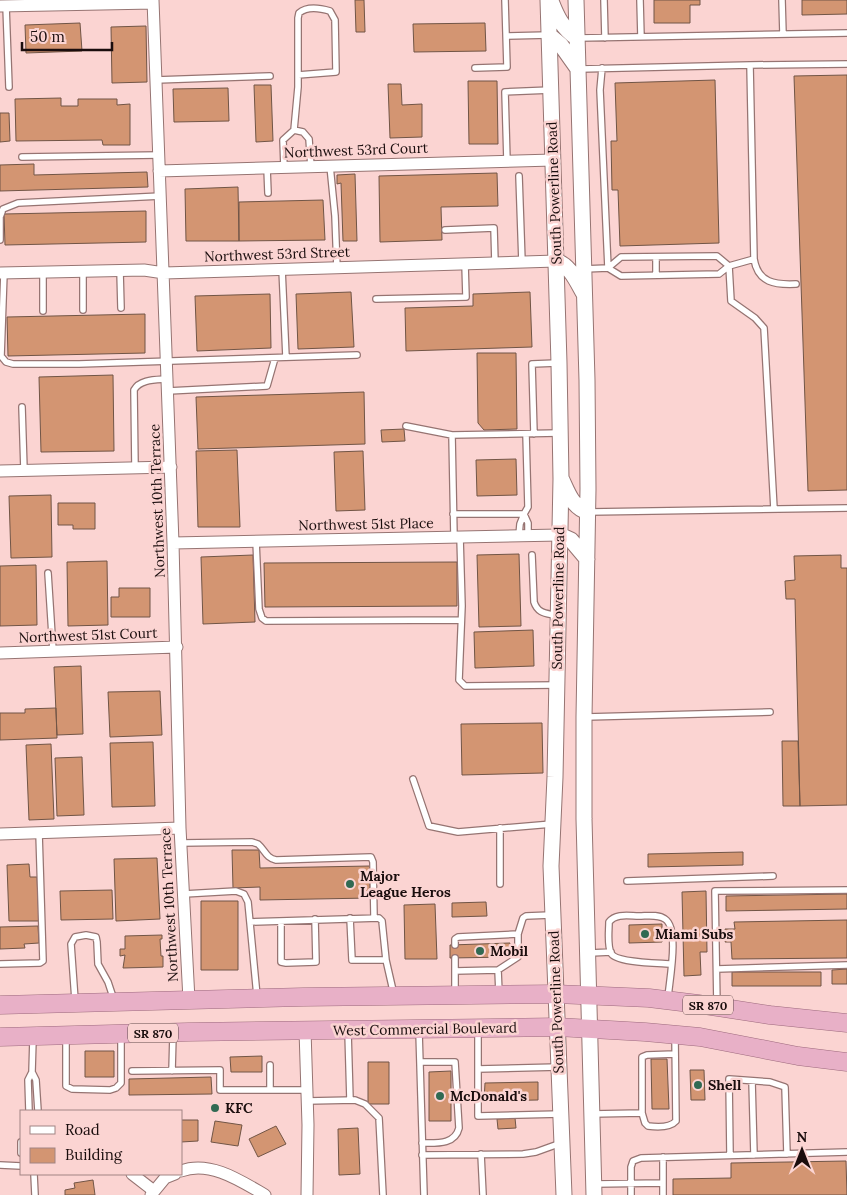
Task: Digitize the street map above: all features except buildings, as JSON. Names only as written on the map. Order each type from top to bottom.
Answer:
[{"type":"highway","name":"SR 870","points":[[0,1005],[257,998],[556,994],[668,1001],[847,1023]]},
{"type":"highway","points":[[0,1014],[50,1009],[75,1003]]},
{"type":"highway","name":"West Commercial Boulevard","points":[[0,1037],[305,1030],[557,1027],[700,1037],[798,1056],[847,1062]]},
{"type":"main road","name":"South Powerline Road","points":[[549,0],[561,478],[552,915],[564,1195]]},
{"type":"main road","points":[[549,0],[561,22],[577,38]]},
{"type":"main road","name":"South Powerline Road","points":[[576,0],[585,295],[588,512],[584,819],[594,1190]]},
{"type":"main road","points":[[549,35],[561,45],[578,69]]},
{"type":"main road","points":[[556,261],[564,264],[585,295]]},
{"type":"main road","points":[[561,478],[575,505],[588,512]]},
{"type":"main road","points":[[560,535],[571,540],[587,559]]},
{"type":"street","points":[[3,6],[153,2]]},
{"type":"street","name":"Northwest 10th Terrace","points":[[153,2],[174,543],[180,828],[189,1000]]},
{"type":"street","name":"Northwest 53rd Court","points":[[159,171],[553,160]]},
{"type":"street","name":"Northwest 53rd Street","points":[[2,273],[144,270],[164,273],[556,261]]},
{"type":"street","points":[[0,471],[171,467]]},
{"type":"street","name":"Northwest 51st Place","points":[[174,543],[560,535]]},
{"type":"street","name":"Northwest 51st Court","points":[[0,653],[177,647]]},
{"type":"street","points":[[0,834],[180,828]]},
{"type":"street","points":[[305,1030],[307,1195]]},
{"type":"street","points":[[182,1171],[190,1168],[213,1170],[234,1177],[265,1195]]},
{"type":"street","points":[[133,1175],[153,1193],[165,1178],[172,1175]]},
{"type":"lane","points":[[475,68],[507,67],[505,0]]},
{"type":"lane","points":[[604,0],[606,38]]},
{"type":"lane","points":[[640,0],[641,37]]},
{"type":"lane","points":[[782,0],[782,34]]},
{"type":"lane","points":[[3,6],[9,87]]},
{"type":"lane","points":[[294,130],[298,75],[299,12],[306,9],[330,11],[335,20],[336,72],[298,75]]},
{"type":"lane","points":[[577,38],[847,33]]},
{"type":"lane","points":[[506,36],[549,35]]},
{"type":"lane","points":[[578,69],[847,64]]},
{"type":"lane","points":[[750,65],[755,269],[765,280],[783,284],[796,284]]},
{"type":"lane","points":[[602,68],[600,90],[608,268]]},
{"type":"lane","points":[[156,80],[270,76]]},
{"type":"lane","points":[[507,161],[505,92],[551,90]]},
{"type":"lane","points":[[284,167],[283,140],[285,136],[294,130],[303,132],[309,139],[311,166]]},
{"type":"lane","points":[[22,157],[159,155]]},
{"type":"lane","points":[[330,166],[335,216],[337,268]]},
{"type":"lane","points":[[267,168],[268,193]]},
{"type":"lane","points":[[519,176],[522,262]]},
{"type":"lane","points":[[0,240],[0,217],[3,209],[18,203],[161,196]]},
{"type":"lane","points":[[445,230],[494,228],[496,263]]},
{"type":"lane","points":[[608,268],[621,257],[718,256],[728,266],[731,301],[755,318],[764,328],[774,509]]},
{"type":"lane","points":[[656,257],[656,275]]},
{"type":"lane","points":[[584,269],[608,268],[621,276],[719,274],[728,266],[754,259]]},
{"type":"lane","points":[[376,299],[466,298],[466,264]]},
{"type":"lane","points":[[282,269],[286,357]]},
{"type":"lane","points":[[120,271],[121,308]]},
{"type":"lane","points":[[43,272],[43,310]]},
{"type":"lane","points":[[83,272],[83,310]]},
{"type":"lane","points":[[2,273],[4,310],[0,347],[1,356],[6,362],[13,364],[79,364],[357,355]]},
{"type":"lane","points":[[168,391],[267,386],[275,358]]},
{"type":"lane","points":[[534,434],[532,364],[559,363]]},
{"type":"lane","points":[[135,468],[134,390],[137,385],[148,381],[168,379]]},
{"type":"lane","points":[[22,407],[24,470]]},
{"type":"lane","points":[[406,426],[452,435],[560,434]]},
{"type":"lane","points":[[524,514],[528,507],[526,434]]},
{"type":"lane","points":[[452,435],[453,514],[457,537],[462,620],[459,680],[464,686],[556,685]]},
{"type":"lane","points":[[588,512],[847,508]]},
{"type":"lane","points":[[453,514],[524,514]]},
{"type":"lane","points":[[524,514],[528,523],[524,535]]},
{"type":"lane","points":[[256,541],[259,609],[262,618],[266,621],[462,620]]},
{"type":"lane","points":[[532,555],[534,602],[536,608],[539,612],[558,616]]},
{"type":"lane","points":[[48,573],[53,651]]},
{"type":"lane","points":[[584,717],[770,712]]},
{"type":"lane","points":[[413,779],[429,826],[458,832],[554,824]]},
{"type":"lane","points":[[500,828],[500,884]]},
{"type":"lane","points":[[0,964],[40,963],[43,961],[39,833]]},
{"type":"lane","points":[[181,843],[252,842],[258,844],[271,859],[276,860],[371,857],[373,862],[374,917]]},
{"type":"lane","points":[[627,881],[773,876]]},
{"type":"lane","points":[[718,1007],[715,892],[847,890]]},
{"type":"lane","points":[[184,894],[243,893],[248,902],[257,998]]},
{"type":"lane","points":[[455,971],[498,970],[518,957],[518,934],[522,918],[526,916],[552,915]]},
{"type":"lane","points":[[668,1001],[671,964],[672,929],[668,921],[660,916],[618,916],[612,919],[610,922],[610,952],[614,957],[623,960],[671,964]]},
{"type":"lane","points":[[350,918],[352,960],[386,960]]},
{"type":"lane","points":[[250,922],[379,918],[382,921],[386,960],[394,996]]},
{"type":"lane","points":[[281,921],[281,962],[286,963],[316,962],[315,920]]},
{"type":"lane","points":[[75,1003],[71,944],[75,936],[86,934],[96,937],[98,964],[108,982],[115,1002]]},
{"type":"lane","points":[[455,944],[455,939],[458,936],[518,934]]},
{"type":"lane","points":[[587,953],[610,952]]},
{"type":"lane","points":[[455,958],[455,995]]},
{"type":"lane","points":[[717,969],[847,965]]},
{"type":"lane","points":[[498,970],[499,995]]},
{"type":"lane","points":[[478,1028],[478,1116],[561,1114]]},
{"type":"lane","points":[[419,1029],[424,1195]]},
{"type":"lane","points":[[348,1030],[350,1100]]},
{"type":"lane","points":[[172,1071],[174,1033]]},
{"type":"lane","points":[[66,1036],[66,1086],[72,1089],[110,1090],[116,1088],[122,1082],[121,1034]]},
{"type":"lane","points":[[675,1035],[676,1121],[668,1126],[648,1126],[642,1113],[642,1057],[647,1055],[675,1054]]},
{"type":"lane","points":[[29,1110],[28,1080],[32,1072],[34,1036]]},
{"type":"lane","points":[[420,1062],[455,1062],[459,1128],[457,1135],[450,1141],[422,1143]]},
{"type":"lane","points":[[270,1065],[270,1090]]},
{"type":"lane","points":[[478,1069],[559,1067]]},
{"type":"lane","points":[[132,1071],[220,1070],[220,1090],[270,1090],[362,1102],[379,1118],[383,1195]]},
{"type":"lane","points":[[32,1072],[36,1080],[38,1110]]},
{"type":"lane","points":[[730,1155],[729,1079],[770,1082],[784,1087],[787,1154]]},
{"type":"lane","points":[[752,1080],[754,1155]]},
{"type":"lane","points":[[591,1114],[642,1113]]},
{"type":"lane","points":[[422,1155],[523,1154],[536,1152],[561,1143]]},
{"type":"lane","points":[[631,1195],[631,1167],[633,1161],[641,1158],[847,1152]]},
{"type":"lane","points":[[481,1154],[483,1195]]},
{"type":"lane","points":[[663,1157],[663,1195]]},
{"type":"lane","points":[[0,1165],[20,1166]]},
{"type":"lane","points":[[34,1175],[35,1195]]},
{"type":"lane","points":[[594,1190],[631,1183],[663,1183]]},
{"type":"place","name":"Major League Heros","points":[[350,884]]},
{"type":"place","name":"Miami Subs","points":[[645,934]]},
{"type":"place","name":"Mobil","points":[[480,951]]},
{"type":"place","name":"Shell","points":[[698,1085]]},
{"type":"place","name":"McDonald's","points":[[440,1096]]},
{"type":"place","name":"KFC","points":[[215,1108]]}]
